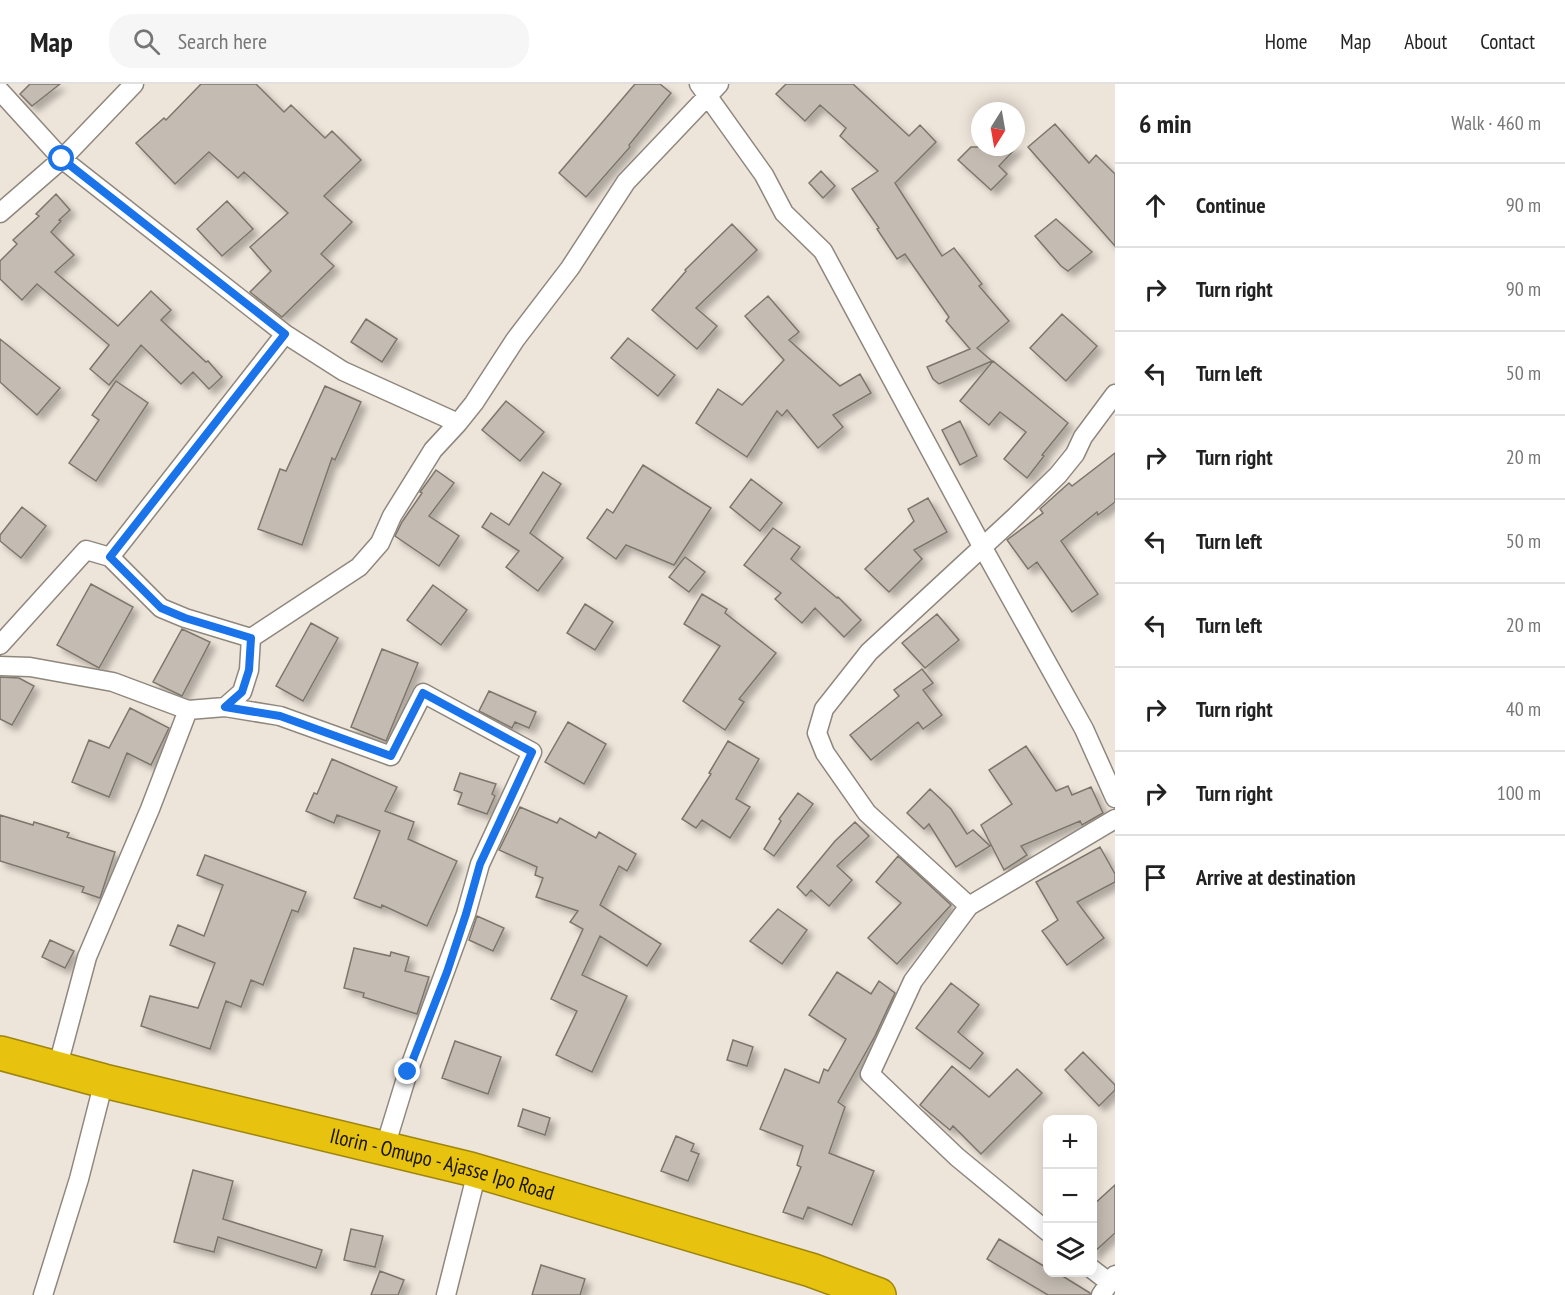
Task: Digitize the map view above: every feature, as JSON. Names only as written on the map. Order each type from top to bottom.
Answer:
[{"type":"highway","name":"Ilorin - Omupo - Ajasse Ipo Road","points":[[0,1053],[104,1081],[477,1172],[811,1270],[879,1295]]},
{"type":"street","points":[[0,213],[62,159],[134,84]]},
{"type":"street","points":[[251,638],[359,567],[380,543],[392,516],[433,450],[474,403],[515,340],[570,268],[626,182],[709,88],[764,175],[784,213],[823,251],[983,548],[1084,729],[1115,798]]},
{"type":"street","points":[[0,91],[62,159],[285,334],[343,371],[458,423]]},
{"type":"street","points":[[110,557],[285,334]]},
{"type":"street","points":[[969,906],[867,813],[825,753],[817,733],[824,709],[869,652],[983,548],[1058,475],[1076,454],[1083,437],[1115,394]]},
{"type":"street","points":[[0,645],[86,550],[110,557],[161,608],[185,618],[251,638]]},
{"type":"street","points":[[225,707],[242,692],[249,670],[251,638]]},
{"type":"street","points":[[0,666],[30,667],[113,682],[188,710],[225,707],[280,716],[391,756],[423,693],[532,752],[480,864],[466,914],[408,1072],[385,1148]]},
{"type":"street","points":[[57,1069],[87,957],[150,809],[188,710]]},
{"type":"street","points":[[1043,1229],[957,1157],[870,1074],[914,981],[969,906],[1115,819]]},
{"type":"street","points":[[43,1295],[79,1179],[104,1081]]},
{"type":"street","points":[[446,1295],[477,1172]]},
{"type":"street","points":[[1097,1273],[1109,1284]]},
{"type":"building","points":[[30,84],[60,84],[32,106],[20,94]]},
{"type":"building","points":[[201,84],[256,84],[284,112],[291,105],[325,138],[332,131],[361,160],[324,196],[352,222],[321,254],[334,266],[282,317],[250,292],[271,271],[250,247],[288,213],[244,172],[238,178],[209,152],[175,184],[136,143],[164,118],[166,120]]},
{"type":"building","points":[[635,84],[660,84],[671,93],[629,145],[630,147],[586,197],[559,173]]},
{"type":"building","points":[[786,84],[853,84],[909,136],[920,125],[936,142],[895,183],[942,256],[954,248],[982,284],[979,286],[1009,321],[977,348],[992,361],[939,384],[933,379],[927,367],[970,349],[946,321],[949,317],[905,254],[897,259],[852,189],[878,171],[840,136],[846,128],[820,105],[805,121],[776,94]]},
{"type":"building","points":[[1055,124],[1089,163],[1096,155],[1115,174],[1115,246],[1028,147]]},
{"type":"building","points":[[971,147],[971,156],[1008,156],[999,166],[1007,174],[991,190],[958,160]]},
{"type":"building","points":[[821,171],[835,186],[823,198],[809,183]]},
{"type":"building","points":[[56,194],[70,210],[51,232],[74,255],[55,272],[118,326],[151,291],[171,310],[161,320],[206,362],[208,361],[222,377],[209,389],[193,372],[181,384],[141,345],[109,385],[90,369],[109,345],[37,284],[22,300],[0,279],[0,261],[17,244],[13,240],[39,216],[36,214]]},
{"type":"building","points":[[227,201],[253,229],[222,256],[197,229]]},
{"type":"building","points":[[1056,219],[1092,252],[1068,271],[1035,236]]},
{"type":"building","points":[[732,224],[757,250],[696,308],[717,326],[697,349],[652,310],[685,270]]},
{"type":"building","points":[[768,296],[799,332],[789,340],[840,386],[860,374],[871,393],[833,415],[843,427],[818,448],[787,410],[782,416],[777,411],[747,457],[696,423],[718,389],[742,405],[784,360],[745,316]]},
{"type":"building","points":[[1062,314],[1097,346],[1066,381],[1030,348]]},
{"type":"building","points":[[366,319],[397,339],[382,362],[351,342]]},
{"type":"building","points":[[628,338],[675,375],[658,396],[611,358]]},
{"type":"building","points":[[0,339],[60,388],[37,415],[0,382]]},
{"type":"building","points":[[993,361],[1068,423],[1027,478],[1004,459],[1026,432],[1000,412],[989,425],[960,401]]},
{"type":"building","points":[[116,381],[148,403],[96,481],[69,463],[99,420],[92,415]]},
{"type":"building","points":[[325,386],[361,402],[335,460],[332,458],[302,545],[258,529],[280,469],[286,471]]},
{"type":"building","points":[[506,401],[544,432],[520,461],[482,430]]},
{"type":"building","points":[[960,421],[977,456],[960,465],[942,430]]},
{"type":"building","points":[[1115,453],[1115,502],[1098,515],[1097,512],[1061,541],[1098,594],[1072,612],[1037,562],[1028,569],[1007,540],[1043,513],[1040,509],[1069,483],[1072,486]]},
{"type":"building","points":[[643,465],[711,508],[674,565],[626,545],[616,559],[587,538],[607,509],[613,513]]},
{"type":"building","points":[[436,470],[454,483],[429,516],[459,536],[439,566],[395,536],[422,493],[420,492]]},
{"type":"building","points":[[543,472],[561,484],[530,533],[563,558],[538,591],[506,567],[519,551],[482,527],[491,513],[509,525]]},
{"type":"building","points":[[751,479],[782,503],[760,531],[730,507]]},
{"type":"building","points":[[928,498],[947,532],[914,550],[922,559],[889,592],[865,569],[914,521],[908,509]]},
{"type":"building","points":[[22,507],[46,526],[21,558],[0,541],[0,535]]},
{"type":"building","points":[[773,528],[800,547],[791,559],[838,597],[861,620],[844,637],[815,608],[802,623],[775,599],[781,593],[744,565]]},
{"type":"building","points":[[685,557],[705,572],[689,592],[669,577]]},
{"type":"building","points":[[91,584],[133,607],[99,668],[57,645]]},
{"type":"building","points":[[433,585],[467,610],[441,645],[407,620]]},
{"type":"building","points":[[702,594],[727,609],[725,613],[776,653],[739,699],[744,702],[725,730],[683,701],[720,646],[684,624]]},
{"type":"building","points":[[585,604],[613,622],[595,650],[567,633]]},
{"type":"building","points":[[937,614],[959,640],[925,668],[902,643]]},
{"type":"building","points":[[311,623],[338,638],[303,701],[276,686]]},
{"type":"building","points":[[182,629],[210,642],[182,696],[153,682]]},
{"type":"building","points":[[382,649],[418,663],[386,741],[351,727]]},
{"type":"building","points":[[922,669],[933,683],[923,690],[942,715],[923,729],[918,722],[871,760],[850,735],[899,696],[894,690]]},
{"type":"building","points":[[0,677],[19,678],[34,686],[12,725],[0,719]]},
{"type":"building","points":[[489,691],[536,712],[529,728],[515,722],[512,728],[479,711]]},
{"type":"building","points":[[130,708],[169,728],[151,765],[127,753],[109,797],[72,782],[89,740],[109,748]]},
{"type":"building","points":[[568,722],[606,744],[584,784],[545,762]]},
{"type":"building","points":[[728,741],[759,759],[736,799],[750,807],[730,838],[702,820],[696,828],[682,819],[711,774],[709,773]]},
{"type":"building","points":[[1026,746],[1056,791],[1068,786],[1072,795],[1091,787],[1103,813],[1082,825],[1080,821],[1021,846],[1027,855],[1004,870],[981,825],[1012,804],[989,770]]},
{"type":"building","points":[[332,759],[397,787],[385,811],[414,822],[408,839],[457,861],[427,926],[382,905],[381,908],[354,898],[380,831],[337,815],[334,823],[306,811],[314,793],[317,794]]},
{"type":"building","points":[[460,773],[496,784],[492,794],[495,796],[487,814],[458,804],[462,793],[454,790]]},
{"type":"building","points":[[930,789],[951,809],[967,834],[973,830],[990,846],[956,867],[929,824],[924,829],[907,813]]},
{"type":"building","points":[[798,793],[813,804],[774,856],[764,849],[781,821],[779,819]]},
{"type":"building","points":[[520,807],[557,823],[560,818],[596,838],[599,832],[636,854],[627,871],[619,866],[600,905],[661,944],[647,966],[600,936],[582,975],[627,996],[592,1072],[556,1055],[577,1011],[551,999],[583,929],[570,922],[578,911],[536,897],[543,878],[535,875],[537,867],[499,850]]},
{"type":"building","points":[[0,815],[33,825],[34,822],[69,833],[67,837],[115,852],[100,898],[82,892],[84,887],[0,861]]},
{"type":"building","points":[[855,822],[869,836],[837,866],[852,880],[829,906],[811,890],[806,896],[797,887],[835,841]]},
{"type":"building","points":[[1100,847],[1115,874],[1115,882],[1077,902],[1104,938],[1067,965],[1042,931],[1058,920],[1036,882]]},
{"type":"building","points":[[205,855],[306,892],[298,912],[292,910],[263,985],[251,980],[241,1007],[226,1001],[210,1049],[141,1026],[150,996],[198,1008],[215,963],[170,945],[178,925],[204,936],[223,885],[197,875]]},
{"type":"building","points":[[898,856],[951,905],[897,964],[868,938],[901,903],[876,882]]},
{"type":"building","points":[[778,909],[807,930],[782,964],[750,941]]},
{"type":"building","points":[[477,916],[504,928],[493,951],[469,940]]},
{"type":"building","points":[[50,940],[74,951],[65,968],[42,957]]},
{"type":"building","points":[[354,948],[390,956],[391,952],[409,957],[405,971],[429,977],[417,1014],[363,997],[364,993],[344,988]]},
{"type":"building","points":[[837,972],[871,994],[879,981],[895,993],[875,1036],[838,1102],[845,1107],[829,1153],[874,1171],[852,1225],[808,1207],[803,1219],[783,1212],[801,1167],[797,1165],[803,1146],[760,1129],[785,1069],[819,1083],[824,1069],[828,1071],[846,1039],[809,1015]]},
{"type":"building","points":[[951,983],[979,1005],[958,1032],[983,1053],[970,1069],[916,1028]]},
{"type":"building","points":[[733,1040],[753,1047],[747,1066],[727,1060]]},
{"type":"building","points":[[455,1041],[501,1057],[488,1094],[442,1078]]},
{"type":"building","points":[[1083,1052],[1115,1085],[1115,1090],[1099,1106],[1065,1070]]},
{"type":"building","points":[[952,1066],[989,1097],[1017,1069],[1042,1093],[981,1154],[953,1126],[950,1130],[920,1105]]},
{"type":"building","points":[[523,1109],[550,1118],[545,1135],[518,1126]]},
{"type":"building","points":[[676,1136],[694,1144],[691,1151],[699,1154],[688,1181],[661,1171]]},
{"type":"building","points":[[193,1170],[233,1181],[223,1219],[322,1250],[316,1268],[218,1237],[214,1252],[174,1242]]},
{"type":"building","points":[[1115,1185],[1115,1233],[1097,1249],[1097,1223],[1097,1201]]},
{"type":"building","points":[[351,1229],[383,1236],[375,1267],[344,1260]]},
{"type":"building","points":[[999,1239],[1043,1266],[1043,1277],[1064,1277],[1090,1295],[1048,1295],[987,1259]]},
{"type":"building","points":[[541,1265],[585,1279],[580,1295],[532,1295]]},
{"type":"building","points":[[380,1271],[404,1280],[398,1295],[371,1295]]},
{"type":"route","points":[[62,159],[285,334],[110,557],[161,608],[185,618],[251,638],[249,670],[242,692],[225,707],[280,716],[391,756],[423,693],[532,752],[480,864],[447,972],[408,1072]]}]
